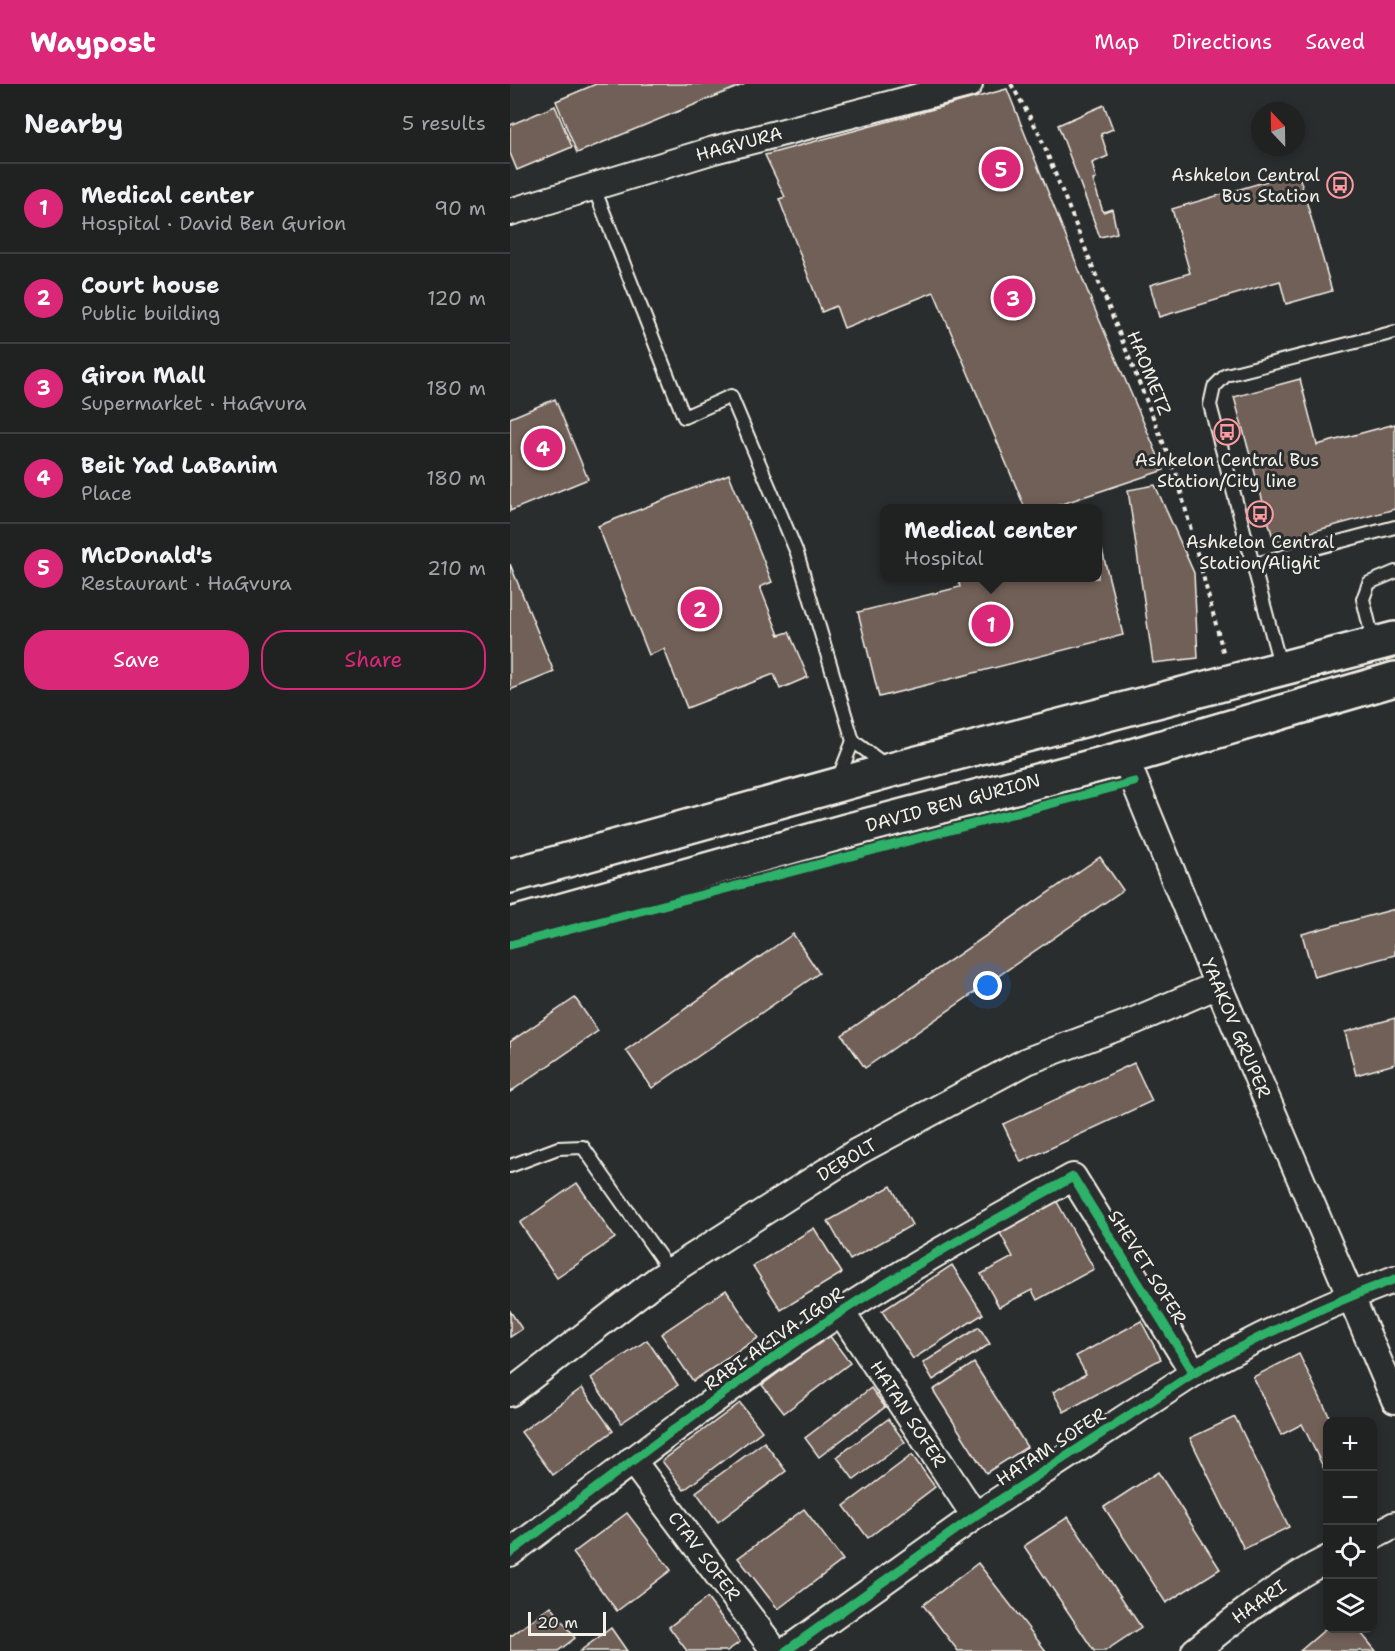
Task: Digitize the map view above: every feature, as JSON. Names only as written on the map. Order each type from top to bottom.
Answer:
[{"type":"main road","points":[[510,876],[891,770],[1385,642]]},
{"type":"main road","name":"DAVID BEN GURION","points":[[510,925],[846,831],[1125,758],[1395,680]]},
{"type":"street","name":"HAGVURA","points":[[510,212],[714,150],[969,84]]},
{"type":"street","name":"YAAKOV GRUPER","points":[[1125,758],[1218,985],[1395,1400]]},
{"type":"street","name":"DEBOLT","points":[[510,1393],[670,1271],[856,1152],[1017,1066],[1218,985]]},
{"type":"street","name":"RABI AKIVA IGOR","points":[[510,1553],[632,1460],[841,1312],[964,1235],[1073,1178]]},
{"type":"street","name":"SHEVET SOFER","points":[[1073,1178],[1194,1373]]},
{"type":"street","name":"HATAM SOFER","points":[[786,1651],[975,1516],[1194,1373],[1229,1353],[1349,1296],[1395,1279]]},
{"type":"street","name":"HATAN SOFER","points":[[841,1312],[975,1516]]},
{"type":"street","name":"CTAV SOFER","points":[[632,1460],[775,1651]]},
{"type":"street","points":[[1377,1534],[1395,1525]]},
{"type":"street","name":"HAARI","points":[[1196,1651],[1229,1623],[1284,1584],[1323,1562]]},
{"type":"lane","points":[[594,188],[684,417],[731,396],[797,553],[853,741],[891,770]]},
{"type":"lane","points":[[1281,669],[1255,564],[1210,405],[1214,387],[1226,375],[1395,332]]},
{"type":"lane","points":[[1255,564],[1395,527]]},
{"type":"lane","points":[[1385,642],[1363,599],[1369,583],[1395,572]]},
{"type":"lane","points":[[835,786],[853,741]]},
{"type":"lane","points":[[510,1166],[558,1148],[583,1147],[670,1271]]},
{"type":"building","points":[[596,84],[745,84],[577,153],[556,101]]},
{"type":"building","points":[[1007,89],[1093,305],[1164,470],[1062,504],[1023,504],[934,292],[844,328],[836,306],[822,312],[779,199],[785,197],[765,155]]},
{"type":"building","points":[[1104,105],[1113,129],[1101,134],[1108,156],[1092,163],[1096,179],[1093,180],[1103,212],[1112,209],[1117,233],[1100,237],[1058,125]]},
{"type":"building","points":[[555,106],[572,147],[517,170],[510,153],[510,125]]},
{"type":"building","points":[[1298,172],[1332,291],[1286,304],[1280,281],[1159,317],[1150,285],[1190,273],[1172,209]]},
{"type":"building","points":[[1300,379],[1317,445],[1395,424],[1395,509],[1274,542],[1234,397]]},
{"type":"building","points":[[555,399],[588,479],[510,511],[510,418]]},
{"type":"building","points":[[729,474],[772,582],[760,587],[779,635],[789,632],[808,677],[780,689],[774,674],[687,708],[664,649],[649,655],[598,526]]},
{"type":"building","points":[[1155,485],[1194,573],[1198,658],[1153,663],[1128,490]]},
{"type":"building","points":[[1102,550],[1123,635],[879,697],[858,612],[960,587],[959,582],[1102,582]]},
{"type":"building","points":[[510,564],[554,672],[510,690]]},
{"type":"building","points":[[1100,857],[1123,890],[865,1068],[842,1035]]},
{"type":"building","points":[[1395,909],[1395,955],[1314,977],[1302,934]]},
{"type":"building","points":[[793,934],[819,973],[652,1088],[626,1050]]},
{"type":"building","points":[[575,998],[598,1031],[510,1092],[510,1042]]},
{"type":"building","points":[[1395,1018],[1395,1064],[1356,1075],[1345,1032]]},
{"type":"building","points":[[1134,1063],[1152,1101],[1021,1162],[1003,1124]]},
{"type":"building","points":[[577,1183],[615,1238],[557,1278],[520,1223]]},
{"type":"building","points":[[891,1186],[912,1225],[850,1260],[828,1221]]},
{"type":"building","points":[[1056,1200],[1094,1269],[1037,1300],[1032,1290],[999,1307],[981,1274],[1013,1257],[999,1231]]},
{"type":"building","points":[[814,1228],[842,1273],[781,1310],[753,1266]]},
{"type":"building","points":[[952,1265],[983,1314],[913,1359],[882,1311]]},
{"type":"building","points":[[726,1290],[758,1338],[693,1381],[661,1334]]},
{"type":"building","points":[[510,1311],[522,1329],[510,1337]]},
{"type":"building","points":[[1141,1321],[1161,1359],[1064,1412],[1053,1392],[1086,1374],[1076,1356]]},
{"type":"building","points":[[979,1327],[990,1344],[933,1380],[923,1363]]},
{"type":"building","points":[[829,1335],[850,1363],[784,1413],[762,1385]]},
{"type":"building","points":[[647,1340],[678,1385],[621,1423],[591,1378]]},
{"type":"building","points":[[1299,1354],[1330,1417],[1323,1417],[1323,1467],[1302,1424],[1281,1435],[1253,1377]]},
{"type":"building","points":[[974,1363],[1027,1447],[986,1473],[933,1390]]},
{"type":"building","points":[[582,1388],[613,1431],[553,1475],[521,1432]]},
{"type":"building","points":[[871,1388],[885,1407],[819,1457],[805,1438]]},
{"type":"building","points":[[740,1403],[762,1431],[684,1490],[662,1461]]},
{"type":"building","points":[[1235,1417],[1289,1527],[1244,1549],[1190,1438]]},
{"type":"building","points":[[888,1419],[905,1442],[854,1480],[837,1457]]},
{"type":"building","points":[[764,1442],[786,1471],[718,1522],[696,1492]]},
{"type":"building","points":[[912,1455],[935,1487],[868,1538],[844,1506]]},
{"type":"building","points":[[1158,1472],[1220,1569],[1166,1603],[1104,1507]]},
{"type":"building","points":[[804,1509],[843,1560],[778,1609],[738,1558]]},
{"type":"building","points":[[627,1513],[671,1570],[617,1611],[573,1553]]},
{"type":"building","points":[[1068,1517],[1141,1627],[1105,1651],[1094,1651],[1024,1546]]},
{"type":"building","points":[[978,1563],[1046,1651],[958,1651],[923,1605]]},
{"type":"building","points":[[707,1598],[740,1642],[727,1651],[687,1651],[669,1627]]},
{"type":"building","points":[[551,1606],[575,1638],[558,1651],[510,1651],[510,1634],[511,1636]]},
{"type":"building","points":[[611,1628],[627,1651],[580,1651]]},
{"type":"building","points":[[1323,1631],[1361,1633],[1376,1651],[1300,1651]]},
{"type":"cycle path","points":[[510,945],[1134,782]]},
{"type":"cycle path","points":[[510,1553],[715,1400],[841,1312],[927,1259],[1073,1177],[1194,1373]]},
{"type":"cycle path","points":[[786,1651],[975,1516],[1194,1373],[1292,1322],[1395,1279]]},
{"type":"place","name":"McDonald's","points":[[1001,169]]},
{"type":"place","name":"Ashkelon Central Bus Station","points":[[1340,185]]},
{"type":"place","name":"Giron Mall","points":[[1013,298]]},
{"type":"place","name":"Ashkelon Central Bus Station/City line","points":[[1227,432]]},
{"type":"place","name":"Beit Yad LaBanim","points":[[543,448]]},
{"type":"place","name":"Ashkelon Central Station/Alight","points":[[1260,514]]},
{"type":"place","name":"Court house","points":[[700,609]]},
{"type":"place","name":"Medical center","points":[[991,624]]}]
